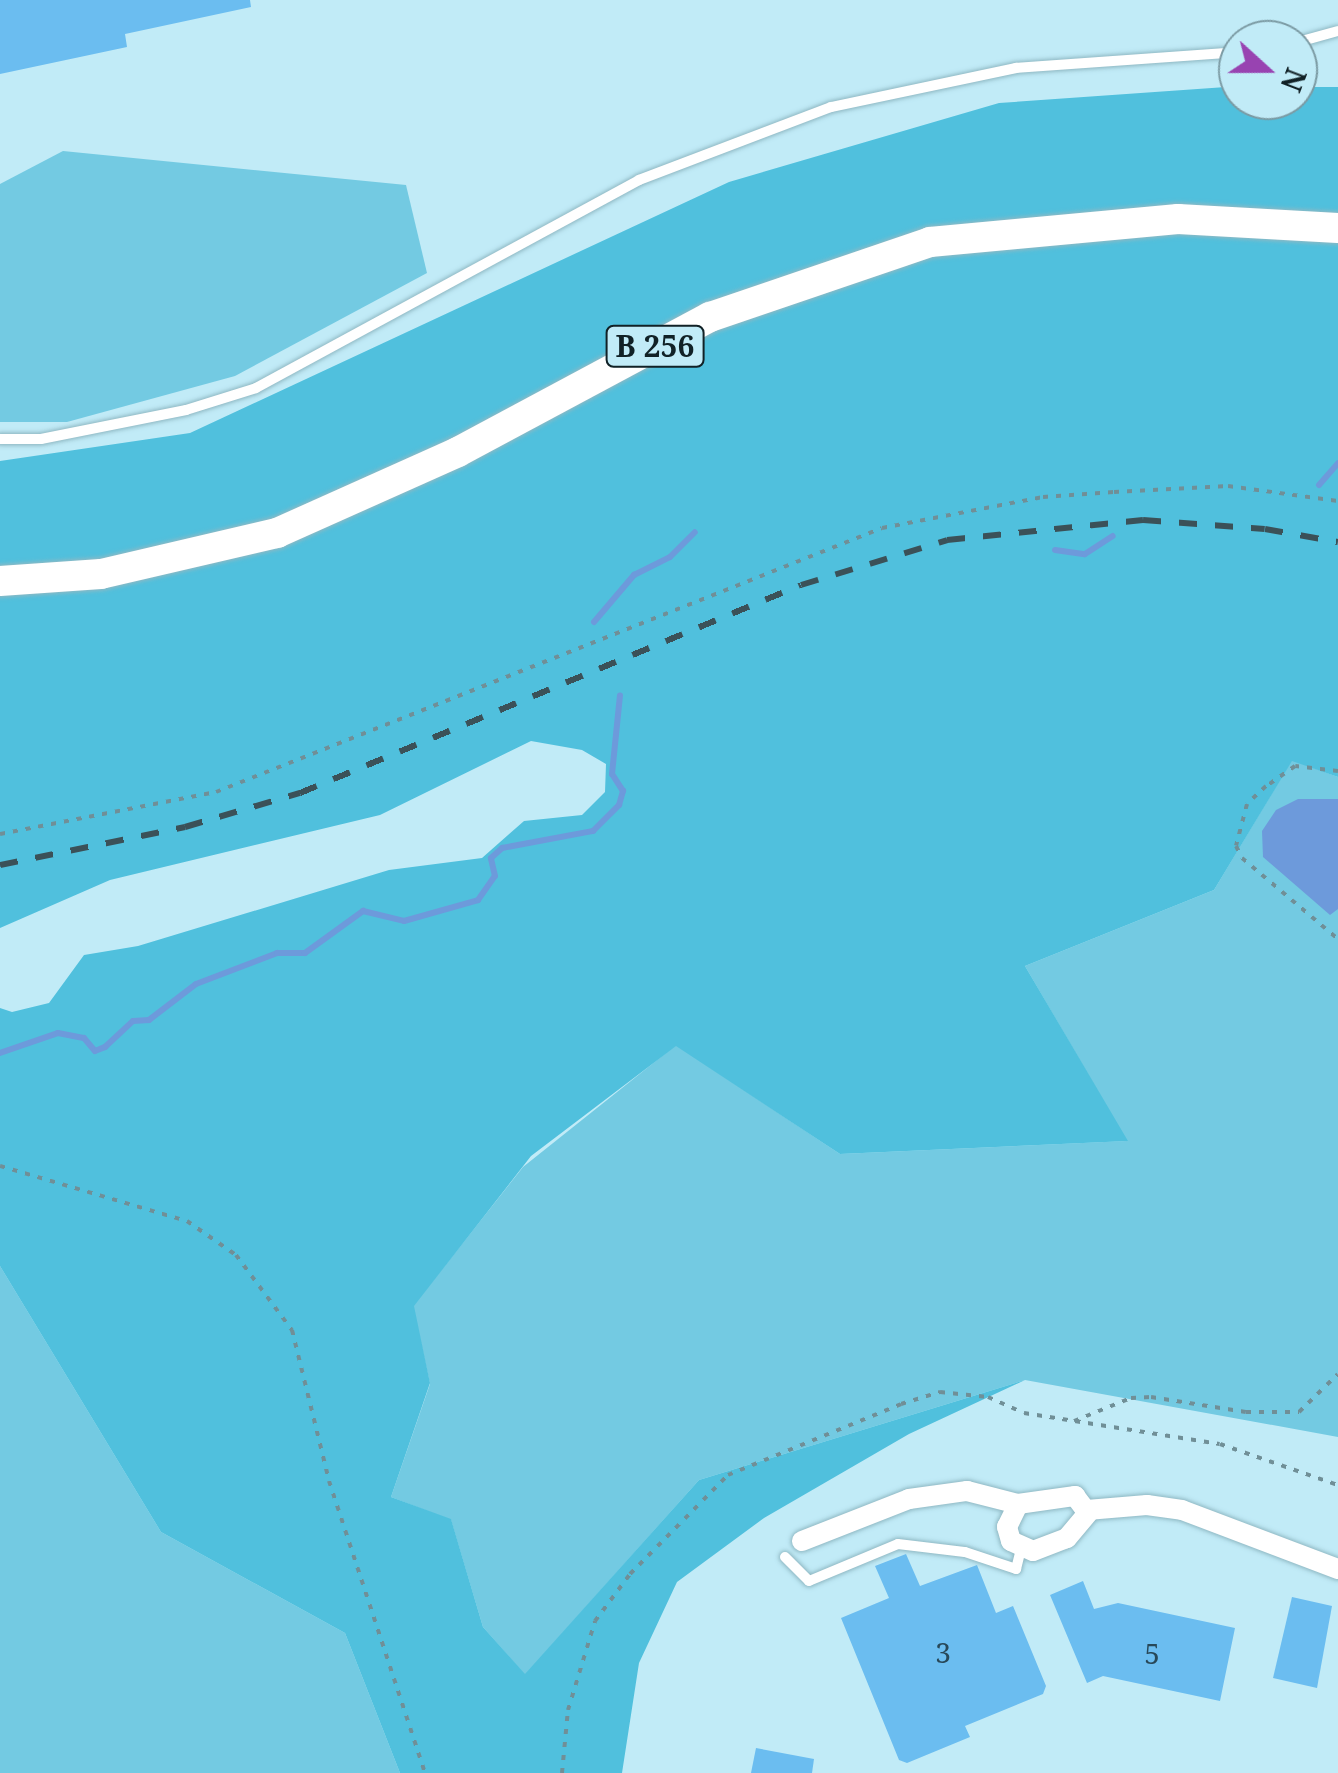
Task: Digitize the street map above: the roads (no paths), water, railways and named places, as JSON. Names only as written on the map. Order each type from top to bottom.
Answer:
[{"type":"main road","name":"B 256","points":[[0,581],[101,574],[278,533],[458,452],[710,317],[930,242],[1178,218],[1338,228]]},
{"type":"street","points":[[802,1541],[909,1498],[967,1490],[1018,1504],[1075,1496],[1088,1510]]},
{"type":"street","points":[[1018,1504],[1006,1527],[1021,1549],[1060,1542],[1077,1531],[1088,1510]]},
{"type":"street","points":[[1088,1510],[1146,1504],[1182,1510],[1338,1568]]},
{"type":"lane","points":[[0,439],[41,439],[186,410],[256,388],[639,180],[831,108],[1016,68],[1218,53]]},
{"type":"lane","points":[[785,1557],[809,1581],[898,1544],[965,1552],[1016,1569],[1021,1549]]},
{"type":"waterway","points":[[1319,485],[1338,463]]},
{"type":"waterway","points":[[594,622],[634,575],[670,557],[695,532]]},
{"type":"waterway","points":[[1055,550],[1085,554],[1113,536]]},
{"type":"waterway","points":[[0,1053],[58,1033],[84,1038],[95,1051],[105,1047],[133,1021],[149,1020],[196,984],[277,953],[305,953],[363,911],[404,921],[478,900],[495,876],[491,858],[502,848],[593,831],[619,805],[623,791],[612,774],[620,695]]},
{"type":"railway","points":[[0,865],[185,827],[300,793],[801,585],[947,540],[1143,520],[1265,529],[1338,542]]}]
